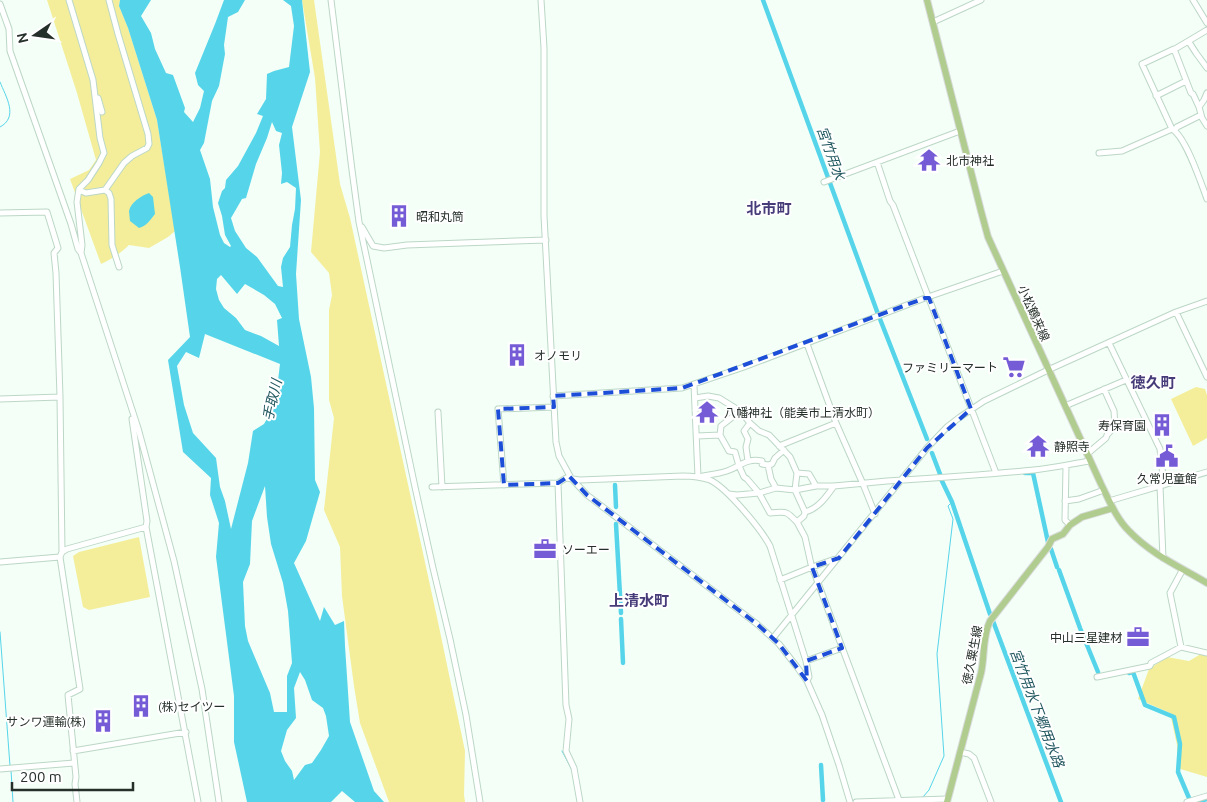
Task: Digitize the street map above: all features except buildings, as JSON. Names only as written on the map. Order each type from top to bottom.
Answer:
[{"type":"main road","name":"小松鶴来線","points":[[927,0],[988,237],[1090,461],[1116,514],[1128,531],[1156,554],[1207,583]]},
{"type":"main road","name":"徳久粟生線","points":[[947,801],[981,673],[984,660],[985,638],[990,621],[1048,547],[1052,539],[1063,534],[1070,525],[1082,517],[1111,504]]},
{"type":"street","points":[[69,0],[102,112]]},
{"type":"street","points":[[105,190],[124,163],[147,148],[150,139],[109,0]]},
{"type":"street","points":[[331,0],[359,222],[413,478],[466,714],[480,802]]},
{"type":"street","points":[[541,0],[544,48],[544,216],[553,396],[556,442],[559,456],[568,478],[587,495],[774,638],[806,681],[822,715],[850,802]]},
{"type":"street","points":[[933,22],[981,0]]},
{"type":"street","points":[[1193,0],[1207,23]]},
{"type":"street","points":[[0,4],[8,29],[10,51],[78,249],[81,253],[144,447],[174,561],[202,689],[219,802]]},
{"type":"street","points":[[1207,30],[1189,42],[1142,64],[1173,129],[1178,134],[1191,158],[1207,199]]},
{"type":"street","points":[[1189,42],[1207,68]]},
{"type":"street","points":[[1174,49],[1191,93],[1207,126]]},
{"type":"street","points":[[1156,96],[1186,81]]},
{"type":"street","points":[[81,253],[82,245],[77,202],[79,190],[104,153],[100,138],[95,87]]},
{"type":"street","points":[[1199,107],[1207,93]]},
{"type":"street","points":[[1099,153],[1122,151],[1178,127],[1201,114]]},
{"type":"street","points":[[824,182],[960,131]]},
{"type":"street","points":[[877,162],[890,201],[894,205],[996,473]]},
{"type":"street","points":[[79,190],[86,193],[105,190],[110,193],[112,245],[119,267]]},
{"type":"street","points":[[0,213],[46,212],[58,248],[54,253],[60,397],[61,555],[80,689],[68,695],[77,802]]},
{"type":"street","points":[[359,222],[373,246],[384,248],[407,245],[546,240]]},
{"type":"street","points":[[553,396],[682,388],[694,385],[1003,271]]},
{"type":"street","points":[[774,638],[901,480],[941,433],[960,417],[984,401],[1048,370],[1176,312],[1207,301]]},
{"type":"street","points":[[1176,312],[1207,377]]},
{"type":"street","points":[[1109,343],[1160,449],[1163,558]]},
{"type":"street","points":[[807,344],[836,423],[874,514]]},
{"type":"street","points":[[1065,406],[1126,380]]},
{"type":"street","points":[[694,385],[698,477]]},
{"type":"street","points":[[1087,454],[1106,438],[1106,435],[1115,426],[1114,411],[1104,389]]},
{"type":"street","points":[[695,398],[708,396],[719,398],[740,410],[750,423],[759,431],[769,435],[784,450],[790,457],[797,473],[795,490],[806,512]]},
{"type":"street","points":[[0,399],[60,397]]},
{"type":"street","points":[[504,486],[498,409],[554,408]]},
{"type":"street","points":[[740,410],[722,426],[720,435],[729,451],[735,452],[744,477],[748,479],[759,493],[770,513],[788,513],[797,522],[805,536],[812,567],[900,800]]},
{"type":"street","points":[[438,412],[442,487]]},
{"type":"street","points":[[133,414],[132,418],[147,521],[146,527],[198,802]]},
{"type":"street","points":[[748,461],[746,447],[748,439],[744,431],[750,423]]},
{"type":"street","points":[[779,446],[836,423]]},
{"type":"street","points":[[697,436],[720,435]]},
{"type":"street","points":[[432,487],[558,483],[568,478],[580,480],[698,477],[727,471],[748,461],[754,460],[762,461],[762,464],[772,464],[775,458],[784,450]]},
{"type":"street","points":[[729,494],[759,493],[776,488],[795,490],[816,486],[1034,470],[1090,461]]},
{"type":"street","points":[[768,465],[771,480],[776,488]]},
{"type":"street","points":[[1066,466],[1065,520],[1070,525]]},
{"type":"street","points":[[1111,504],[1162,485],[1207,472]]},
{"type":"street","points":[[797,473],[809,474],[816,486]]},
{"type":"street","points":[[698,477],[714,483],[729,494],[766,538],[806,661],[809,677],[806,681]]},
{"type":"street","points":[[558,483],[566,705],[569,719],[566,751],[574,768],[580,802]]},
{"type":"street","points":[[797,522],[806,512],[826,499],[834,486]]},
{"type":"street","points":[[1065,501],[1079,499],[1104,490]]},
{"type":"street","points":[[0,562],[61,555],[67,549],[146,527]]},
{"type":"street","points":[[780,580],[839,558]]},
{"type":"street","points":[[1181,647],[1170,593],[1184,569]]},
{"type":"street","points":[[1097,677],[1150,666],[1151,663],[1181,647],[1207,653]]},
{"type":"street","points":[[806,661],[842,648]]},
{"type":"street","points":[[73,751],[186,732]]},
{"type":"street","points":[[960,752],[969,754],[974,758],[991,802]]},
{"type":"street","points":[[0,769],[74,763]]},
{"type":"street","points":[[1187,802],[1207,796]]},
{"type":"street","points":[[856,802],[900,800],[947,801]]},
{"type":"highlighted area","points":[[925,298],[929,298],[971,409],[927,448],[839,558],[812,567],[842,648],[806,661],[807,681],[779,644],[757,624],[587,495],[569,476],[558,483],[504,485],[498,409],[554,407],[553,396],[682,388]]},
{"type":"shaded area","points":[[47,0],[120,0],[119,6],[128,28],[157,120],[175,231],[149,248],[129,245],[116,256],[101,264],[70,179],[89,170],[96,160]]},
{"type":"shaded area","points":[[302,0],[314,0],[340,184],[350,218],[465,751],[465,802],[389,802],[360,723],[342,596],[340,547],[324,510],[334,418],[329,400],[329,310],[332,295],[329,273],[311,252],[320,152],[315,78]]},
{"type":"shaded area","points":[[1196,387],[1205,389],[1207,395],[1207,438],[1193,446],[1171,399]]},
{"type":"shaded area","points":[[139,537],[150,597],[89,610],[83,607],[73,556],[79,552]]},
{"type":"shaded area","points":[[1206,651],[1207,777],[1177,768],[1177,745],[1170,713],[1138,699],[1149,669],[1167,657],[1189,661]]},
{"type":"water","points":[[120,0],[151,0],[141,16],[151,33],[155,49],[166,73],[173,75],[185,108],[184,112],[193,122],[200,108],[204,91],[198,85],[195,73],[224,0],[245,0],[238,12],[228,17],[224,45],[225,54],[219,86],[212,101],[204,143],[200,150],[210,179],[213,207],[220,235],[224,243],[230,247],[225,235],[218,203],[225,188],[226,180],[238,166],[263,116],[257,114],[266,99],[267,74],[289,67],[294,26],[291,6],[283,0],[302,0],[310,72],[292,127],[301,200],[296,274],[299,319],[311,377],[314,408],[315,480],[320,492],[306,541],[294,563],[320,621],[324,607],[335,625],[344,621],[350,722],[374,791],[384,802],[355,802],[342,791],[331,802],[247,802],[234,742],[234,696],[216,557],[219,523],[210,495],[211,478],[183,452],[168,360],[190,337],[157,120],[128,28],[119,6]],"holes":[[[272,122],[276,131],[282,133],[279,145],[282,173],[281,184],[287,182],[296,188],[290,247],[283,258],[281,267],[283,287],[278,286],[257,257],[246,248],[235,231],[231,218],[242,199],[246,198],[256,164]],[[221,275],[237,294],[245,284],[275,304],[282,318],[277,320],[279,346],[245,330],[236,318],[224,308],[219,300],[216,289],[217,279]],[[205,334],[280,364],[275,405],[264,424],[253,431],[248,463],[231,529],[220,487],[216,458],[193,433],[184,405],[177,366],[186,352],[199,358]],[[265,486],[271,544],[283,583],[288,611],[292,663],[287,676],[287,712],[274,712],[270,693],[248,641],[245,626],[243,582],[250,564],[252,521]],[[300,672],[312,700],[323,708],[329,736],[312,763],[305,765],[294,780],[292,771],[281,751],[287,730],[296,718],[294,688]]]},
{"type":"water","points":[[149,193],[153,197],[155,214],[146,224],[139,228],[130,221],[129,211],[137,200]]},
{"type":"waterway","name":"宮竹用水","points":[[763,0],[878,314]]},
{"type":"waterway","points":[[0,82],[8,100],[10,112],[6,123],[0,127]]},
{"type":"waterway","name":"宮竹用水下郷用水路","points":[[880,319],[927,439]]},
{"type":"waterway","name":"宮竹用水下郷用水路","points":[[932,453],[940,474]]},
{"type":"waterway","points":[[1025,473],[1033,473],[1048,542]]},
{"type":"waterway","name":"宮竹用水下郷用水路","points":[[941,479],[952,502],[990,614]]},
{"type":"waterway","points":[[615,485],[616,507]]},
{"type":"waterway","points":[[923,797],[929,790],[944,756],[937,654],[953,519],[948,506],[952,502]]},
{"type":"waterway","points":[[616,524],[621,613]]},
{"type":"waterway","points":[[1051,549],[1057,567]]},
{"type":"waterway","points":[[1059,570],[1098,672]]},
{"type":"waterway","points":[[564,582],[564,591]]},
{"type":"waterway","points":[[621,619],[623,663]]},
{"type":"waterway","name":"宮竹用水下郷用水路","points":[[993,621],[1061,802]]},
{"type":"waterway","points":[[0,632],[10,766]]},
{"type":"waterway","points":[[1129,673],[1133,672],[1145,705],[1174,717],[1180,744],[1178,772],[1189,798]]},
{"type":"waterway","points":[[562,751],[572,770]]},
{"type":"waterway","points":[[821,765],[823,800]]},
{"type":"waterway","points":[[11,770],[13,802]]},
{"type":"waterway","points":[[1198,802],[1207,799]]},
{"type":"place","name":"北市神社","points":[[929,160]]},
{"type":"place","name":"昭和丸筒","points":[[399,216]]},
{"type":"place","name":"オノモリ","points":[[517,355]]},
{"type":"place","name":"ファミリーマート","points":[[1014,367]]},
{"type":"place","name":"八幡神社（能美市上清水町）","points":[[707,412]]},
{"type":"place","name":"寿保育園","points":[[1162,425]]},
{"type":"place","name":"静照寺","points":[[1038,446]]},
{"type":"place","name":"久常児童館","points":[[1167,456]]},
{"type":"place","name":"ソーエー","points":[[545,549]]},
{"type":"place","name":"中山三星建材","points":[[1138,637]]},
{"type":"place","name":"(株)セイツー","points":[[141,706]]},
{"type":"place","name":"サンワ運輸(株)","points":[[103,721]]},
{"type":"district","name":"北市町","points":[[769,208]]},
{"type":"district","name":"徳久町","points":[[1153,382]]},
{"type":"district","name":"上清水町","points":[[639,600]]},
{"type":"water label","name":"手取川","points":[[272,400]]}]
